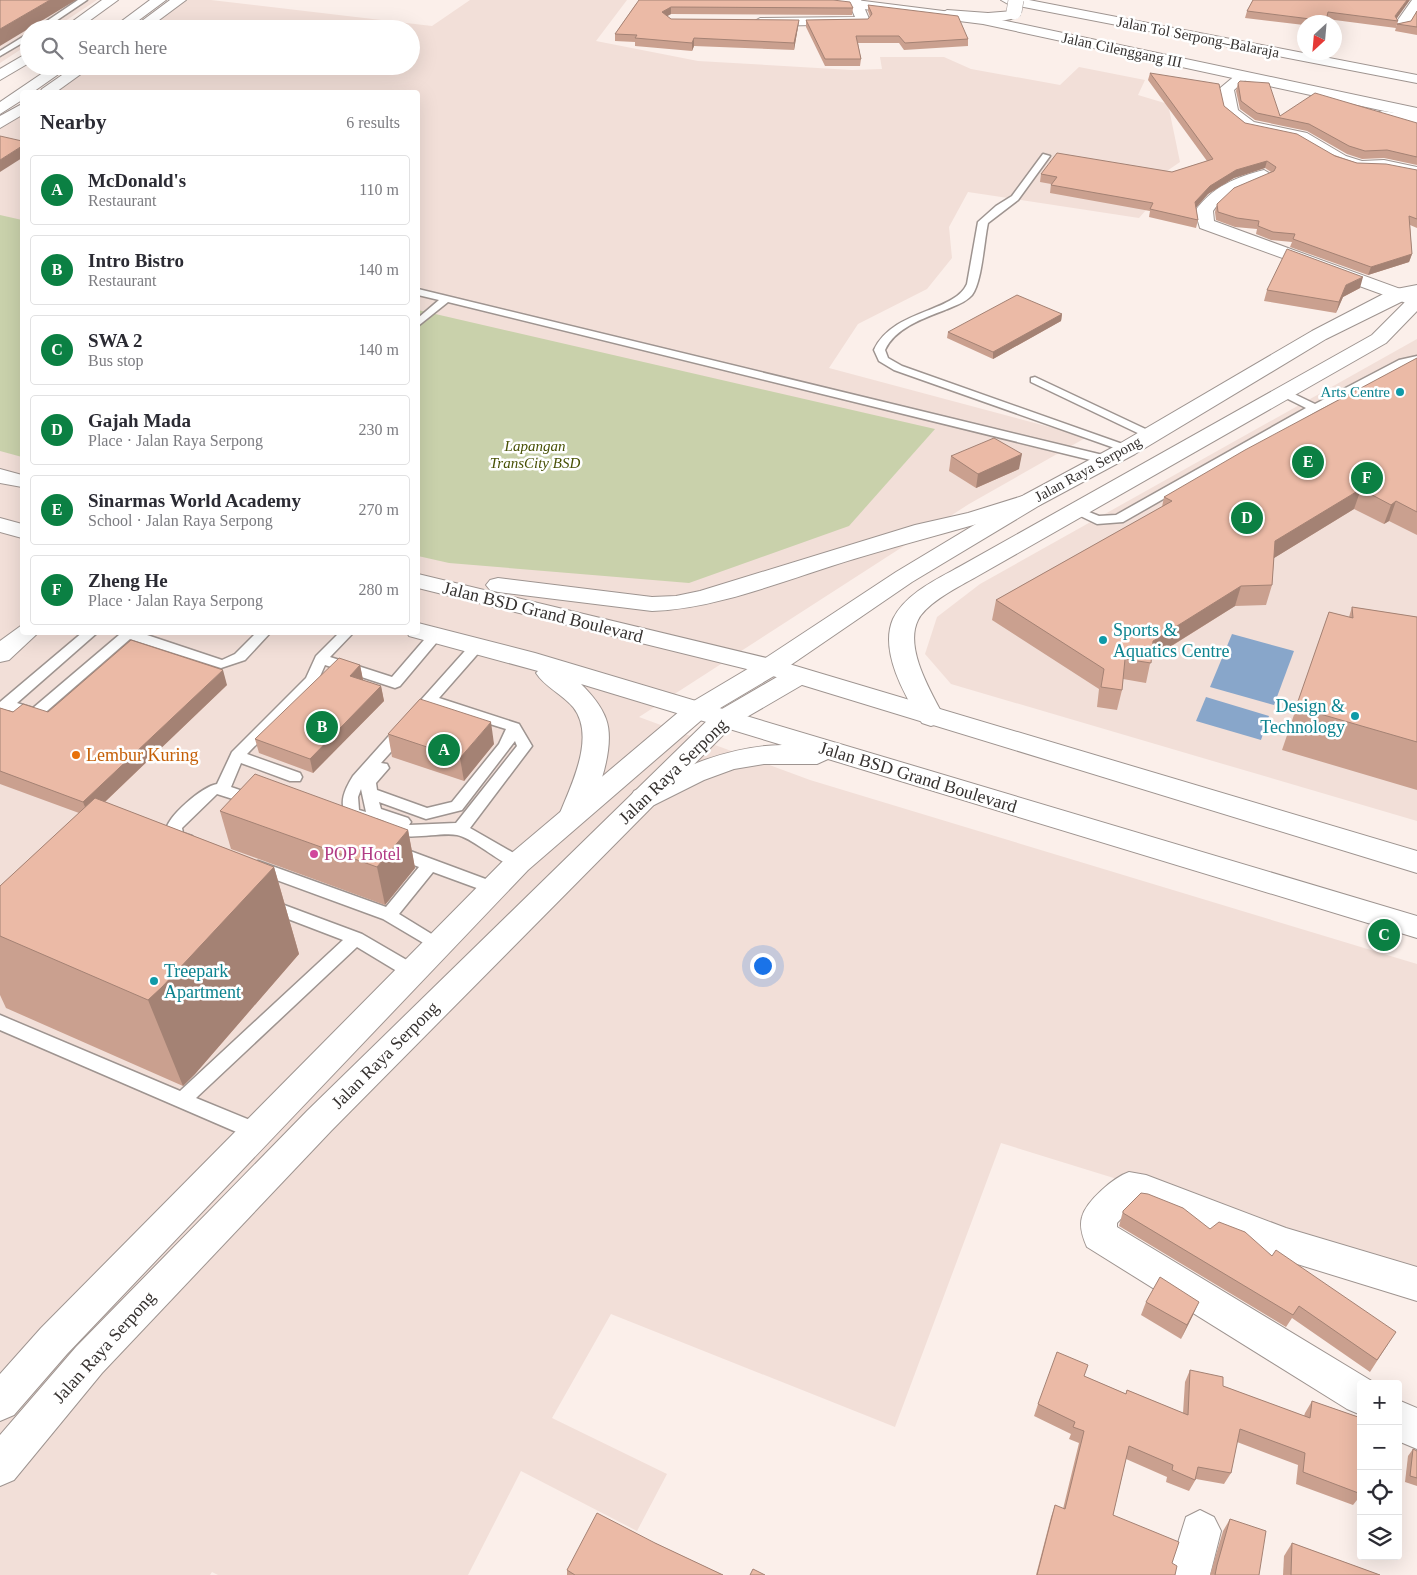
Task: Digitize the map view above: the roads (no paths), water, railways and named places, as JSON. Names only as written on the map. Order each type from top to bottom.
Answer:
[{"type":"main road","points":[[82,20],[111,0]]},
{"type":"main road","points":[[131,20],[159,0]]},
{"type":"main road","points":[[151,20],[179,0]]},
{"type":"main road","name":"Jalan Cilenggang III","points":[[824,0],[934,12],[1417,113]]},
{"type":"main road","name":"Jalan Tol Serpong–Balaraja","points":[[1060,0],[1297,47]]},
{"type":"main road","points":[[749,22],[864,21],[856,3]]},
{"type":"main road","points":[[1402,24],[1417,3]]},
{"type":"main road","points":[[1013,7],[1024,24],[1064,38]]},
{"type":"main road","name":"Jalan Tol Serpong–Balaraja","points":[[934,12],[988,17],[1013,7],[1417,79]]},
{"type":"main road","points":[[1342,54],[1417,70]]},
{"type":"main road","points":[[0,76],[20,62]]},
{"type":"main road","points":[[27,90],[50,75]]},
{"type":"main road","points":[[50,90],[72,75]]},
{"type":"main road","points":[[1242,77],[1226,89],[1232,112],[1249,126],[1301,136],[1340,159],[1361,166],[1384,165],[1417,172]]},
{"type":"main road","points":[[0,109],[20,95]]},
{"type":"main road","points":[[0,124],[20,110]]},
{"type":"main road","points":[[1382,116],[1417,121]]},
{"type":"main road","points":[[1264,175],[1229,187],[1218,193],[1204,211],[1206,224],[1413,297]]},
{"type":"main road","name":"Jalan Raya Serpong","points":[[0,1466],[89,1360],[286,1156],[644,798],[710,715],[784,671],[904,577],[1032,500],[1127,449],[1343,322],[1413,297]]},
{"type":"main road","name":"Jalan Raya Serpong","points":[[931,717],[914,686],[901,643],[902,629],[906,617],[924,600],[1074,510],[1378,339],[1413,297]]},
{"type":"main road","points":[[1343,322],[1378,339]]},
{"type":"main road","points":[[0,476],[20,481]]},
{"type":"main road","points":[[420,575],[652,604],[676,603],[713,594],[923,530],[974,519],[1032,500]]},
{"type":"main road","points":[[0,525],[20,530]]},
{"type":"main road","name":"Jalan BSD Grand Boulevard","points":[[420,581],[784,671],[931,717],[1417,862]]},
{"type":"main road","name":"Jalan BSD Grand Boulevard","points":[[426,634],[526,659],[1417,927]]},
{"type":"main road","points":[[0,654],[23,635]]},
{"type":"main road","points":[[526,659],[570,686],[592,713],[596,728],[592,767],[574,813]]},
{"type":"main road","points":[[0,1402],[54,1341],[255,1131],[518,862],[574,813],[710,715]]},
{"type":"main road","points":[[644,798],[696,772],[742,758],[843,754]]},
{"type":"main road","points":[[1357,1394],[1100,1236],[1099,1218],[1129,1187],[1146,1190],[1284,1244],[1417,1284]]},
{"type":"main road","points":[[1402,1421],[1417,1430]]},
{"type":"main road","points":[[1189,1575],[1200,1531]]},
{"type":"lane","points":[[53,20],[83,0]]},
{"type":"lane","points":[[0,54],[20,41]]},
{"type":"lane","points":[[1046,156],[1016,198],[998,208],[983,222],[972,284],[968,293],[960,300],[894,330],[882,340],[879,352],[888,363],[914,374],[1127,449]]},
{"type":"lane","points":[[420,295],[447,298],[1106,460]]},
{"type":"lane","points":[[420,321],[447,298]]},
{"type":"lane","points":[[1074,510],[1096,520],[1119,518],[1315,408],[1403,362],[1417,359]]},
{"type":"lane","points":[[1035,380],[1150,435]]},
{"type":"lane","points":[[1284,393],[1315,408]]},
{"type":"lane","points":[[321,659],[395,683],[426,634]]},
{"type":"lane","points":[[3,708],[88,635]]},
{"type":"lane","points":[[3,708],[36,714],[123,635]]},
{"type":"lane","points":[[131,635],[222,664],[230,664],[238,660],[258,635]]},
{"type":"lane","points":[[222,788],[237,756],[312,680],[321,659],[345,635]]},
{"type":"lane","points":[[460,830],[405,831],[352,813],[350,797],[358,780],[477,646]]},
{"type":"lane","points":[[430,700],[514,727],[525,746],[460,830]]},
{"type":"lane","points":[[430,700],[430,714],[369,782],[369,793],[374,812],[401,822],[432,823],[460,830],[518,862]]},
{"type":"lane","points":[[369,793],[426,814],[457,806],[505,746],[514,727]]},
{"type":"lane","points":[[237,756],[295,777]]},
{"type":"lane","points":[[205,848],[178,837],[174,832],[174,826],[207,793],[222,788],[267,805]]},
{"type":"lane","points":[[159,844],[174,832]]},
{"type":"lane","points":[[376,844],[493,888]]},
{"type":"lane","points":[[242,861],[389,916],[437,945]]},
{"type":"lane","points":[[389,916],[430,864]]},
{"type":"lane","points":[[254,900],[356,938],[411,971]]},
{"type":"lane","points":[[182,1100],[356,938]]},
{"type":"lane","points":[[0,1022],[255,1131]]},
{"type":"water","points":[[1232,634],[1294,651],[1274,705],[1210,687]]},
{"type":"water","points":[[1206,697],[1269,716],[1261,740],[1196,721]]},
{"type":"place","name":"Arts Centre","points":[[1400,392]]},
{"type":"place","name":"Sinarmas World Academy","points":[[1308,462]]},
{"type":"place","name":"Zheng He","points":[[1367,478]]},
{"type":"place","name":"Gajah Mada","points":[[1247,518]]},
{"type":"place","name":"Sports & Aquatics Centre","points":[[1103,640]]},
{"type":"place","name":"Design & Technology","points":[[1355,716]]},
{"type":"place","name":"Intro Bistro","points":[[322,727]]},
{"type":"place","name":"McDonald's","points":[[444,750]]},
{"type":"place","name":"Lembur Kuring","points":[[76,755]]},
{"type":"place","name":"POP Hotel","points":[[314,854]]},
{"type":"place","name":"SWA 2","points":[[1384,935]]},
{"type":"place","name":"Treepark Apartment","points":[[154,981]]},
{"type":"park label","name":"Lapangan TransCity BSD","points":[[535,454]]}]
